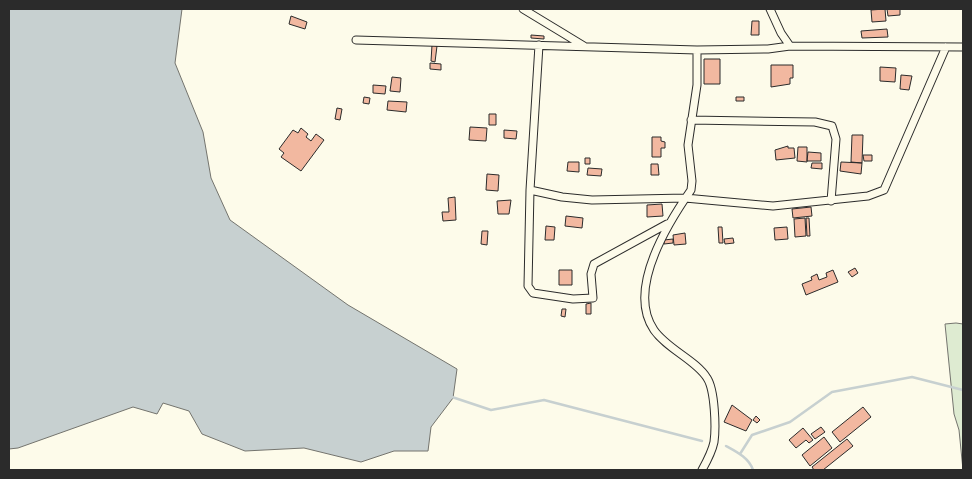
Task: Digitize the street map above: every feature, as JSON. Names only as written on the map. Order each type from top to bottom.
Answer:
[{"type":"street","points":[[523,9],[587,47]]},
{"type":"street","points":[[770,9],[781,33],[790,46]]},
{"type":"street","points":[[356,40],[696,50],[768,49],[790,46],[963,47]]},
{"type":"street","points":[[539,45],[530,190],[528,286],[533,294],[590,300],[594,296],[591,274],[594,264],[669,223]]},
{"type":"street","points":[[530,190],[562,197],[592,200],[685,198],[773,206],[868,196],[884,190],[946,48]]},
{"type":"street","points":[[696,50],[697,85],[688,145],[692,181],[691,190],[660,237],[648,276],[645,304],[654,330],[708,379],[712,394],[714,441],[702,470]]},
{"type":"street","points":[[691,120],[815,122],[832,126],[836,139],[831,201]]},
{"type":"green space","points":[[945,324],[963,324],[963,470],[959,430],[954,414]]},
{"type":"shaded area","points":[[9,9],[182,9],[175,63],[203,132],[211,178],[230,220],[348,305],[457,369],[453,398],[431,427],[428,451],[394,451],[361,462],[304,448],[245,451],[202,434],[189,411],[163,403],[157,414],[133,407],[18,448],[9,449]]},
{"type":"building","points":[[885,9],[886,21],[872,22],[871,10]]},
{"type":"building","points":[[887,9],[900,9],[900,15],[888,16]]},
{"type":"building","points":[[291,16],[307,22],[305,29],[289,24]]},
{"type":"building","points":[[752,21],[759,21],[759,35],[751,35]]},
{"type":"building","points":[[887,29],[888,37],[862,38],[861,31]]},
{"type":"building","points":[[531,35],[544,36],[544,39],[531,38]]},
{"type":"building","points":[[432,45],[437,46],[435,62],[431,61]]},
{"type":"building","points":[[704,59],[720,59],[720,84],[704,84]]},
{"type":"building","points":[[430,63],[441,64],[441,70],[430,69]]},
{"type":"building","points":[[771,65],[793,65],[793,78],[790,78],[790,84],[771,87]]},
{"type":"building","points":[[880,67],[896,68],[895,82],[880,81]]},
{"type":"building","points":[[901,75],[912,76],[909,90],[900,89]]},
{"type":"building","points":[[392,77],[401,78],[400,92],[390,91]]},
{"type":"building","points":[[373,85],[386,86],[385,94],[373,93]]},
{"type":"building","points":[[364,97],[370,98],[369,104],[363,103]]},
{"type":"building","points":[[736,97],[744,97],[744,101],[736,101]]},
{"type":"building","points":[[388,101],[407,102],[406,112],[387,110]]},
{"type":"building","points":[[337,108],[342,109],[340,120],[335,119]]},
{"type":"building","points":[[489,114],[496,114],[496,125],[489,125]]},
{"type":"building","points":[[470,127],[487,128],[486,141],[469,140]]},
{"type":"building","points":[[301,128],[308,134],[306,137],[311,141],[316,134],[324,140],[301,171],[281,157],[284,153],[279,149],[293,130],[298,133]]},
{"type":"building","points":[[504,130],[517,131],[516,139],[504,138]]},
{"type":"building","points":[[852,135],[863,135],[862,163],[851,162]]},
{"type":"building","points":[[652,137],[661,137],[661,141],[665,142],[665,148],[661,148],[661,157],[652,157]]},
{"type":"building","points":[[788,146],[788,148],[794,148],[795,158],[776,160],[775,150]]},
{"type":"building","points":[[798,147],[807,147],[807,162],[797,161]]},
{"type":"building","points":[[808,152],[821,153],[821,161],[807,161]]},
{"type":"building","points":[[863,155],[872,155],[872,161],[864,161]]},
{"type":"building","points":[[585,158],[590,158],[590,164],[585,164]]},
{"type":"building","points":[[568,162],[579,162],[579,172],[567,171]]},
{"type":"building","points":[[841,162],[862,163],[861,174],[840,171]]},
{"type":"building","points":[[812,163],[822,163],[822,169],[811,168]]},
{"type":"building","points":[[651,164],[658,164],[659,175],[651,175]]},
{"type":"building","points":[[588,168],[602,169],[601,176],[587,175]]},
{"type":"building","points":[[487,174],[499,175],[498,191],[486,190]]},
{"type":"building","points":[[455,197],[456,220],[443,221],[442,212],[449,212],[448,198]]},
{"type":"building","points":[[511,200],[509,214],[498,214],[497,201]]},
{"type":"building","points":[[662,204],[663,216],[647,217],[647,205]]},
{"type":"building","points":[[811,207],[812,216],[793,218],[792,209]]},
{"type":"building","points":[[566,216],[583,218],[582,228],[565,226]]},
{"type":"building","points":[[805,218],[806,236],[795,237],[794,219]]},
{"type":"building","points":[[806,218],[809,218],[810,236],[807,236]]},
{"type":"building","points":[[546,226],[555,227],[554,240],[545,240]]},
{"type":"building","points":[[718,227],[722,227],[723,243],[719,243]]},
{"type":"building","points":[[787,227],[788,239],[775,240],[774,228]]},
{"type":"building","points":[[482,231],[488,231],[487,245],[481,244]]},
{"type":"building","points":[[685,233],[686,244],[674,245],[673,235]]},
{"type":"building","points":[[733,238],[734,243],[725,244],[724,239]]},
{"type":"building","points":[[673,239],[673,243],[664,244],[664,240]]},
{"type":"building","points":[[855,268],[858,273],[852,277],[848,272]]},
{"type":"building","points":[[559,270],[572,270],[572,285],[559,285]]},
{"type":"building","points":[[833,270],[838,282],[806,295],[802,284],[812,280],[811,277],[817,274],[819,280],[827,277],[826,273]]},
{"type":"building","points":[[591,303],[591,314],[586,314],[586,304]]},
{"type":"building","points":[[562,309],[566,309],[565,317],[561,316]]},
{"type":"building","points":[[732,405],[752,420],[746,431],[724,422]]},
{"type":"building","points":[[863,407],[871,417],[840,442],[832,432]]},
{"type":"building","points":[[756,416],[760,420],[757,423],[753,420]]},
{"type":"building","points":[[821,427],[825,432],[815,439],[811,434]]},
{"type":"building","points":[[803,428],[813,440],[809,443],[806,440],[796,448],[789,440]]},
{"type":"building","points":[[824,437],[832,448],[810,466],[802,455]]},
{"type":"building","points":[[847,439],[853,446],[823,470],[814,470],[812,467]]},
{"type":"waterway","points":[[740,454],[752,435],[790,422],[832,392],[912,377],[963,390]]},
{"type":"waterway","points":[[452,397],[491,410],[544,400],[702,441]]},
{"type":"waterway","points":[[726,446],[746,459],[753,470]]}]
